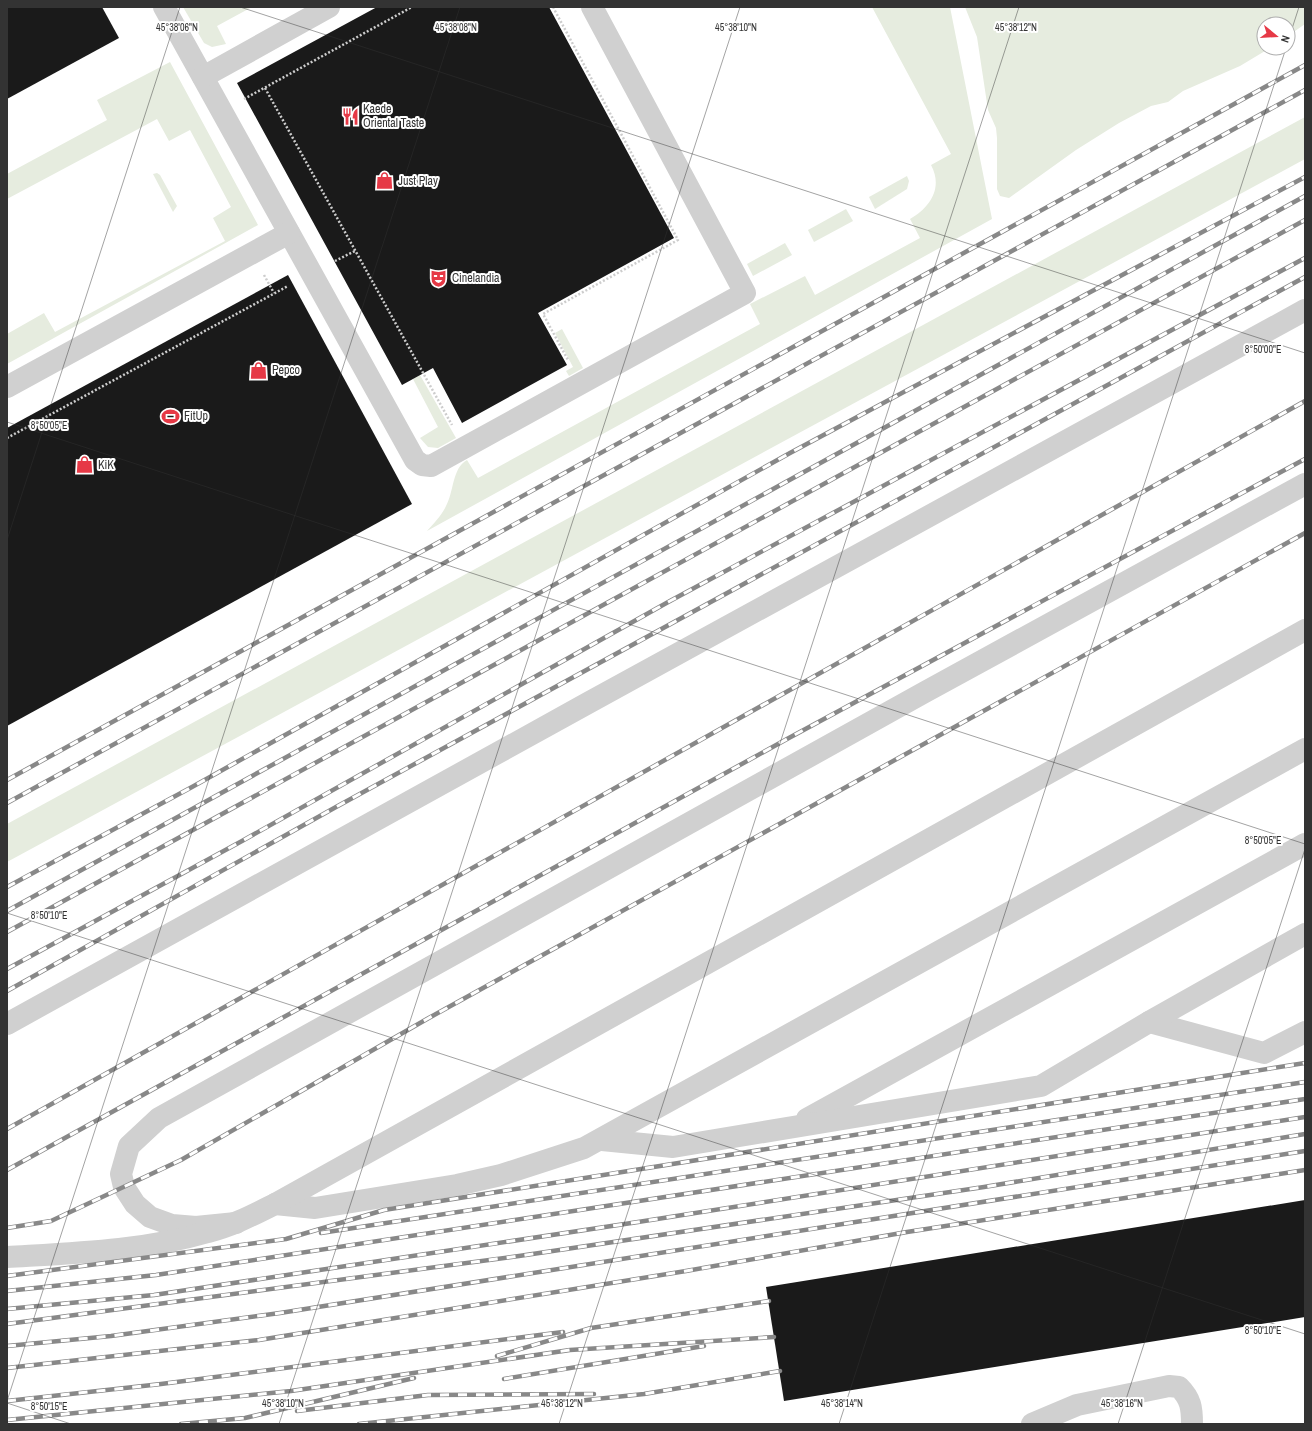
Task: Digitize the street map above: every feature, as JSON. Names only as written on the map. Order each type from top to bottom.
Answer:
[{"type":"lane","points":[[164,7],[415,460],[422,465],[431,466],[745,293],[592,7]]},
{"type":"lane","points":[[203,77],[329,7]]},
{"type":"lane","points":[[7,387],[289,233]]},
{"type":"lane","points":[[7,1024],[574,710],[1305,310]]},
{"type":"lane","points":[[236,1223],[196,1226],[172,1224],[150,1217],[135,1204],[124,1187],[121,1174],[129,1146],[158,1118],[918,696],[1305,484]]},
{"type":"lane","points":[[7,1257],[104,1251],[167,1242],[208,1232],[236,1223],[276,1204],[1305,630]]},
{"type":"lane","points":[[276,1204],[315,1208],[457,1185],[501,1175],[564,1156],[602,1140],[1305,749]]},
{"type":"lane","points":[[793,1127],[1305,844]]},
{"type":"lane","points":[[602,1140],[673,1147],[1041,1086],[1149,1022],[1305,934]]},
{"type":"lane","points":[[1149,1022],[1264,1052],[1305,1032]]},
{"type":"lane","points":[[1032,1424],[1077,1405],[1151,1388],[1169,1386],[1179,1387],[1188,1396],[1192,1407],[1192,1424]]},
{"type":"path","points":[[246,98],[412,7]]},
{"type":"path","points":[[552,7],[678,240],[543,314],[571,366]]},
{"type":"path","points":[[265,88],[455,430]]},
{"type":"path","points":[[334,262],[355,251]]},
{"type":"path","points":[[7,438],[293,284]]},
{"type":"path","points":[[270,285],[274,293]]},
{"type":"shaded area","points":[[183,7],[252,7],[217,26],[226,44],[212,47],[204,43]]},
{"type":"shaded area","points":[[872,7],[950,7],[992,219],[427,531],[438,519],[444,509],[449,500],[456,474],[462,464],[467,460],[478,478],[760,324],[750,304],[805,276],[815,295],[920,238],[910,219],[924,209],[933,196],[936,181],[931,165],[951,154]]},
{"type":"shaded area","points":[[965,7],[1305,7],[1305,24],[1296,30],[1296,16],[1256,16],[1257,56],[1240,66],[1183,91],[1168,102],[1151,106],[1119,123],[1076,150],[1009,198],[1000,196],[997,189],[996,128],[988,110],[977,37]]},
{"type":"shaded area","points":[[170,62],[258,225],[7,364],[7,334],[44,313],[55,332],[225,241],[213,218],[231,207],[190,130],[169,141],[157,119],[7,199],[7,174],[107,120],[97,100]]},
{"type":"shaded area","points":[[1305,117],[1305,159],[7,862],[7,824]]},
{"type":"shaded area","points":[[157,173],[160,175],[177,206],[173,212],[153,174]]},
{"type":"shaded area","points":[[907,176],[909,181],[907,189],[875,209],[869,197]]},
{"type":"shaded area","points":[[846,209],[853,221],[814,242],[808,230]]},
{"type":"shaded area","points":[[785,243],[792,255],[753,276],[747,264]]},
{"type":"shaded area","points":[[562,329],[583,368],[569,376],[566,371],[573,367],[555,333]]},
{"type":"shaded area","points":[[420,375],[456,438],[438,448],[428,447],[420,438],[438,427],[413,379]]},
{"type":"building","points":[[7,7],[102,7],[119,38],[7,99]]},
{"type":"building","points":[[377,7],[549,7],[674,238],[538,313],[567,365],[462,423],[433,368],[402,385],[237,83]]},
{"type":"building","points":[[288,275],[412,504],[7,726],[7,428]]},
{"type":"building","points":[[1305,1200],[1305,1317],[784,1401],[766,1287]]},
{"type":"railway","points":[[7,780],[1305,65]]},
{"type":"railway","points":[[7,803],[1305,90]]},
{"type":"railway","points":[[7,887],[192,787],[790,453],[1305,177]]},
{"type":"railway","points":[[7,911],[1305,196]]},
{"type":"railway","points":[[7,932],[1305,220]]},
{"type":"railway","points":[[7,969],[242,841],[670,601],[1305,258]]},
{"type":"railway","points":[[7,991],[336,807],[1305,277]]},
{"type":"railway","points":[[7,1129],[1305,401]]},
{"type":"railway","points":[[7,1170],[787,739],[1305,459]]},
{"type":"railway","points":[[7,1228],[51,1221],[181,1160],[427,1019],[1305,533]]},
{"type":"railway","points":[[7,1276],[286,1239],[384,1210],[1305,1063]]},
{"type":"railway","points":[[321,1233],[1305,1082]]},
{"type":"railway","points":[[7,1291],[156,1275],[1305,1099]]},
{"type":"railway","points":[[7,1309],[154,1295],[638,1222],[1305,1117]]},
{"type":"railway","points":[[7,1324],[519,1256],[984,1187],[1305,1134]]},
{"type":"railway","points":[[7,1346],[111,1336],[280,1313],[1305,1151]]},
{"type":"railway","points":[[7,1368],[259,1340],[686,1271],[907,1232],[1305,1170]]},
{"type":"railway","points":[[497,1356],[591,1328],[769,1301]]},
{"type":"railway","points":[[7,1401],[161,1384],[563,1332]]},
{"type":"railway","points":[[7,1420],[291,1391],[570,1350],[774,1337]]},
{"type":"railway","points":[[504,1379],[704,1346]]},
{"type":"railway","points":[[359,1424],[644,1394],[780,1371]]},
{"type":"railway","points":[[181,1424],[245,1418],[414,1378]]},
{"type":"railway","points":[[297,1411],[428,1395],[594,1394]]},
{"type":"place","name":"Kaede Oriental Taste","points":[[350,116]]},
{"type":"place","name":"Just Play","points":[[385,181]]},
{"type":"place","name":"Cinelandia","points":[[439,278]]},
{"type":"place","name":"Pepco","points":[[259,370]]},
{"type":"place","name":"FitUp","points":[[171,416]]},
{"type":"place","name":"KiK","points":[[85,465]]}]
